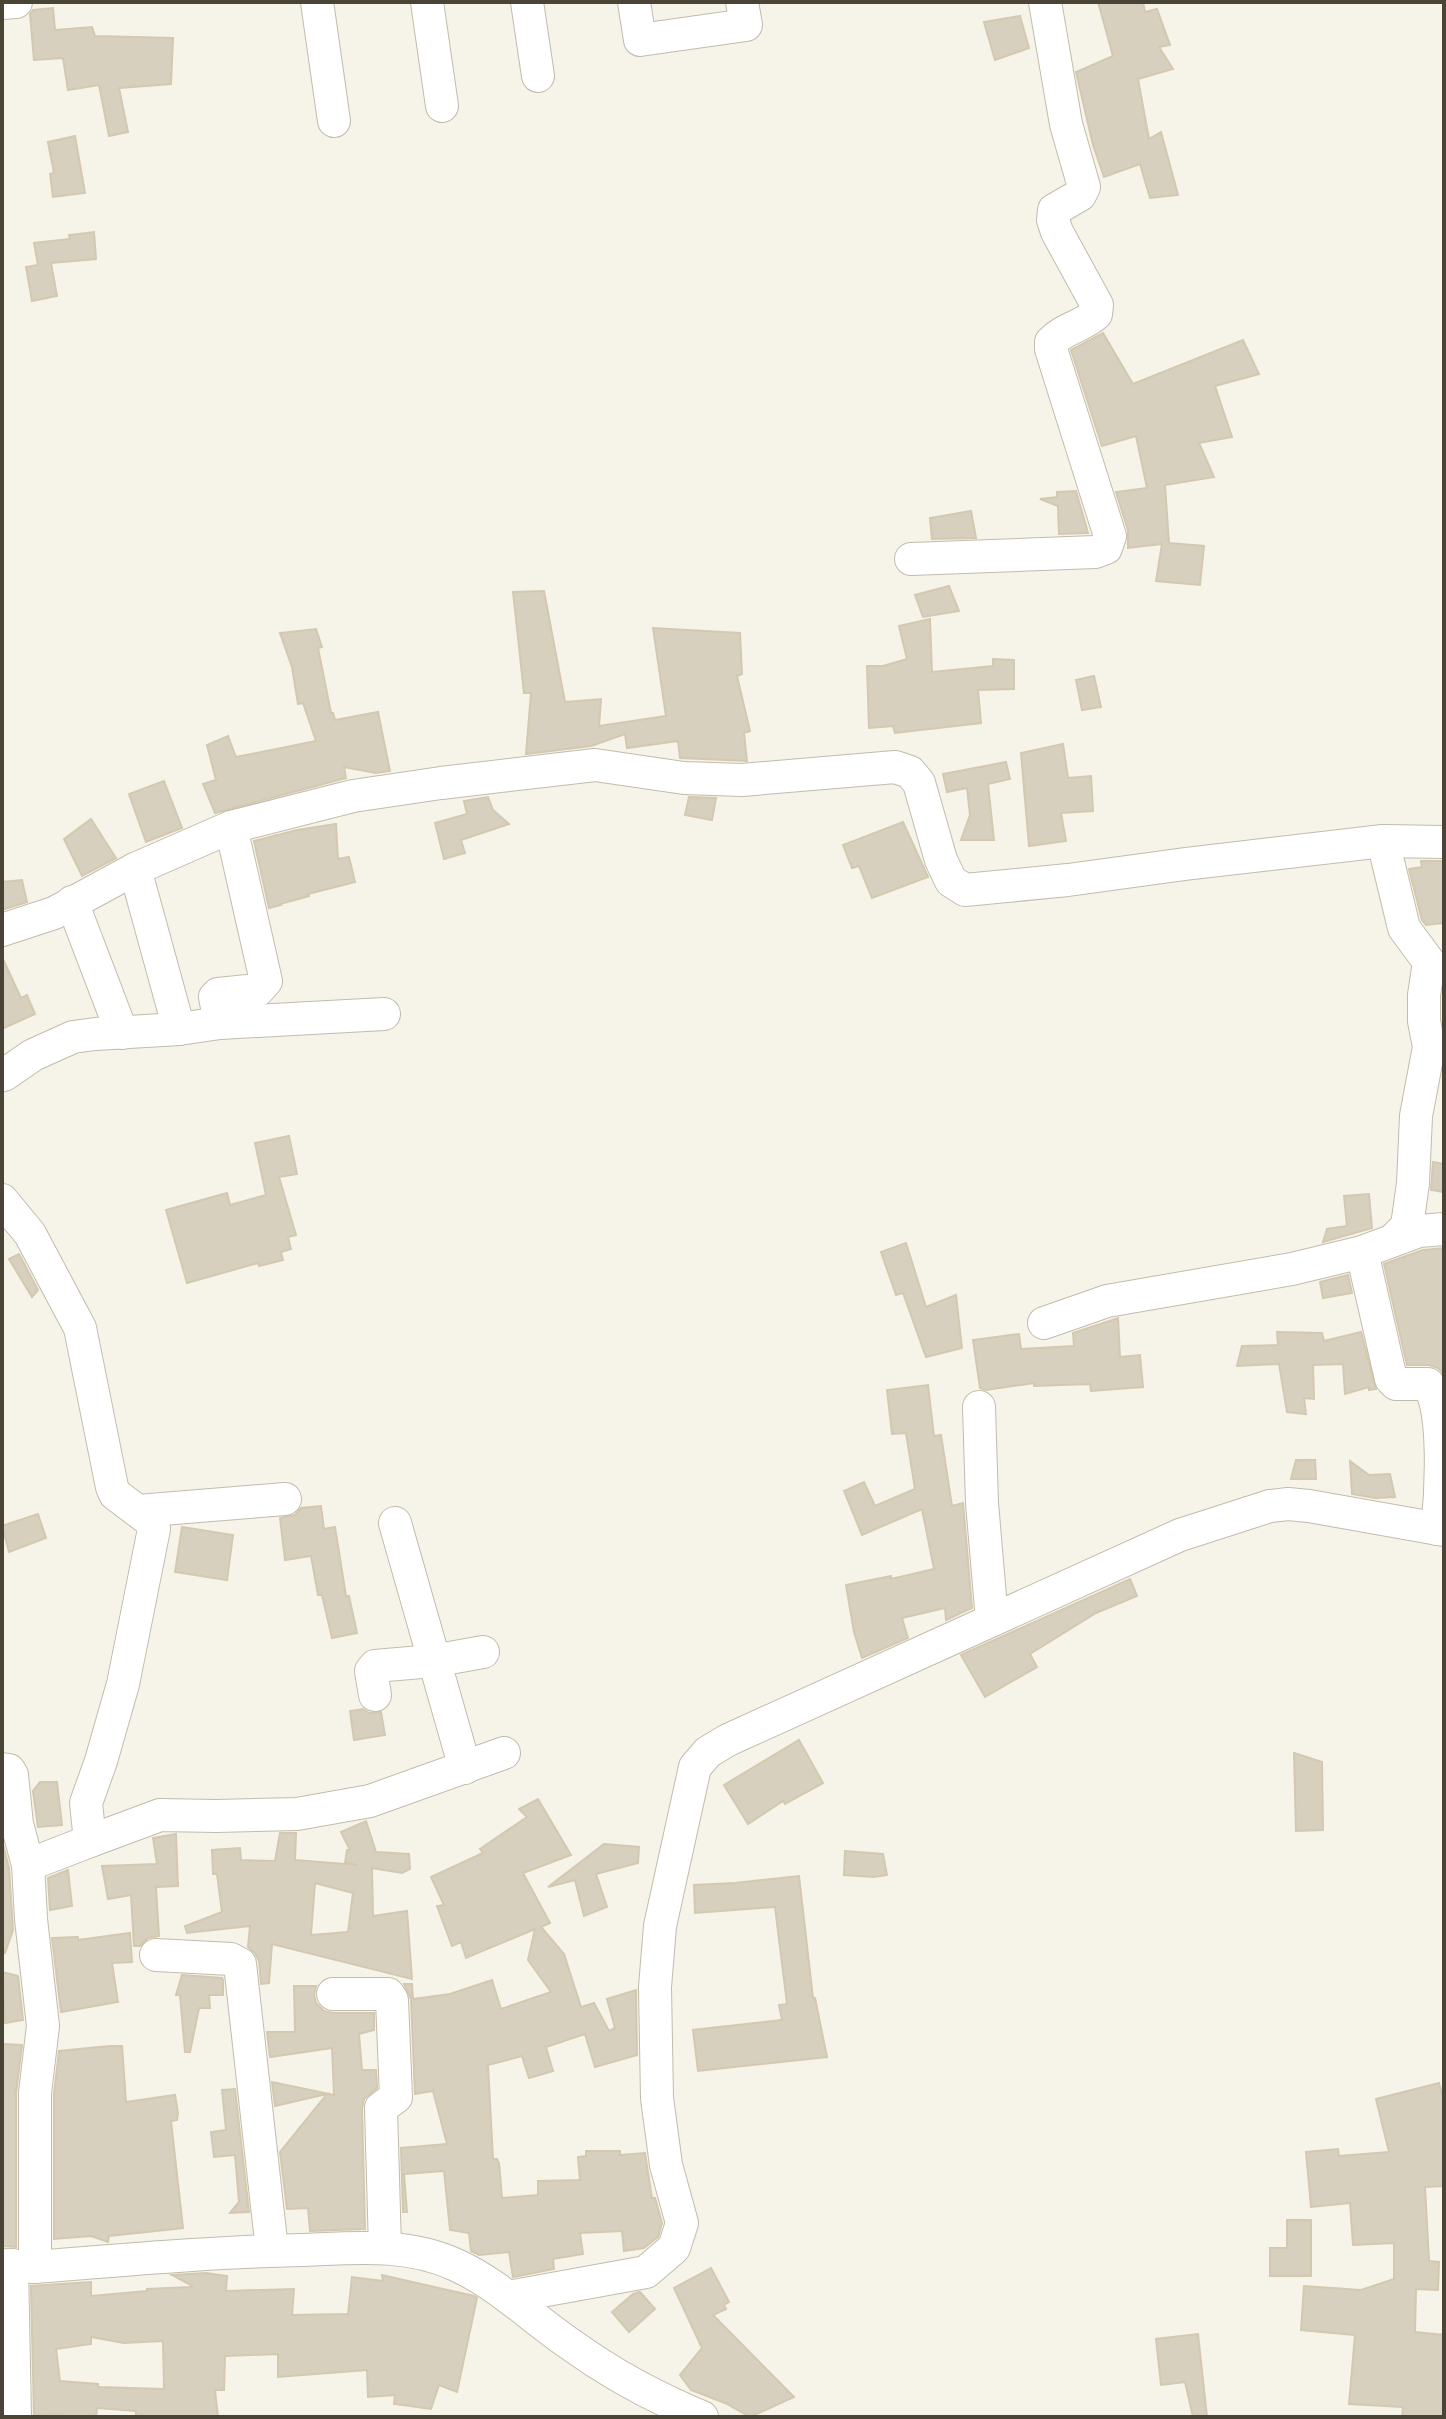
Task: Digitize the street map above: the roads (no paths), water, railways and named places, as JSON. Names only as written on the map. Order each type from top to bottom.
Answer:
[{"type":"street","points":[[2,3],[16,2]]},
{"type":"street","points":[[427,2],[442,106]]},
{"type":"street","points":[[527,2],[538,76]]},
{"type":"street","points":[[634,2],[640,40],[746,25],[742,2]]},
{"type":"street","points":[[911,559],[1095,552],[1106,548],[1110,536],[1051,349],[1051,342],[1056,336],[1089,320],[1096,314],[1097,305],[1053,220],[1054,210],[1080,195],[1084,187],[1066,124],[1045,2]]},
{"type":"street","points":[[323,3],[334,121]]},
{"type":"street","points":[[2,930],[54,913],[135,869],[231,827],[353,796],[595,765],[684,778],[742,780],[895,767],[910,772],[919,783],[941,860],[951,881],[965,890],[1383,841],[1444,842]]},
{"type":"street","points":[[220,1023],[215,997],[218,994],[258,990],[266,981],[231,827]]},
{"type":"street","points":[[1044,1323],[1129,1295],[1292,1269],[1362,1252],[1395,1238],[1407,1226],[1413,1183],[1416,1116],[1429,1047],[1424,1021],[1424,995],[1429,962],[1404,928],[1383,841]]},
{"type":"street","points":[[135,869],[179,1029]]},
{"type":"street","points":[[72,902],[122,1033]]},
{"type":"street","points":[[3,1077],[33,1055],[73,1037],[220,1023],[384,1014]]},
{"type":"street","points":[[2,1200],[30,1234],[76,1319],[115,1494],[152,1522],[154,1529],[123,1684],[86,1803],[90,1841]]},
{"type":"street","points":[[1395,1238],[1419,1231],[1444,1229]]},
{"type":"street","points":[[508,2297],[646,2272],[674,2248],[682,2223],[666,2165],[657,2098],[655,1987],[660,1926],[695,1767],[708,1752],[728,1740],[1180,1535],[1270,1506],[1309,1506],[1441,1530],[1442,1428],[1438,1401],[1428,1384],[1396,1384],[1391,1379],[1362,1252]]},
{"type":"street","points":[[979,1407],[982,1503],[992,1620]]},
{"type":"street","points":[[138,1511],[285,1499]]},
{"type":"street","points":[[395,1523],[465,1768]]},
{"type":"street","points":[[375,1695],[371,1671],[375,1666],[433,1661],[483,1652]]},
{"type":"street","points":[[28,1865],[160,1815],[297,1814],[370,1801],[504,1753]]},
{"type":"street","points":[[2,1769],[9,1770],[12,1775],[17,1824],[28,1865],[43,2026],[16,2266],[15,2417]]},
{"type":"street","points":[[156,1955],[231,1959],[240,1964],[272,2250]]},
{"type":"street","points":[[333,1994],[388,1994],[392,2000],[396,2097],[381,2108],[385,2248]]},
{"type":"street","points":[[16,2266],[272,2250],[385,2248],[426,2253],[458,2265],[621,2377],[702,2417]]}]
